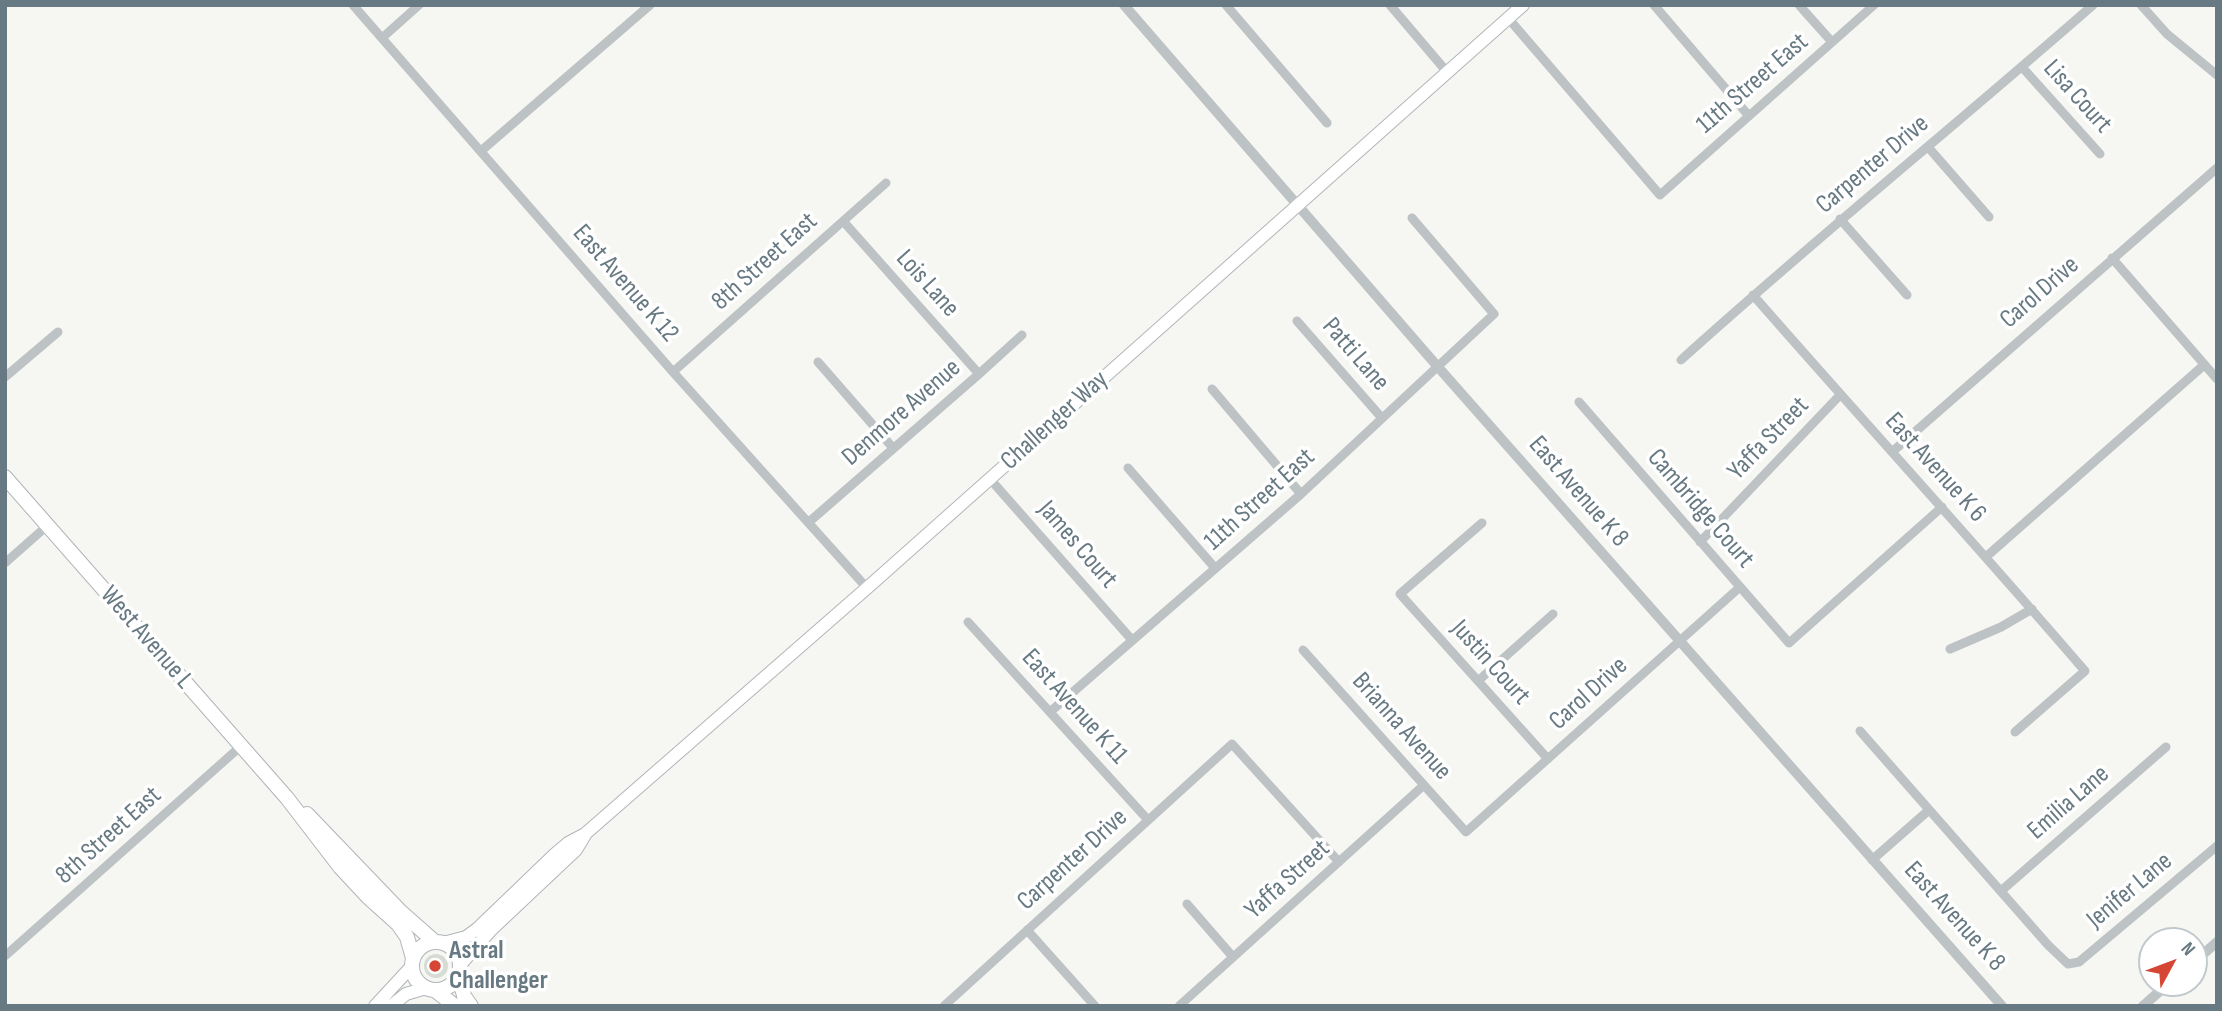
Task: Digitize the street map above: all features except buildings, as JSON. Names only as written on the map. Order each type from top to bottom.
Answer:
[{"type":"main road","name":"Challenger Way","points":[[439,942],[468,936],[555,854],[585,834],[867,588],[1523,5]]},
{"type":"main road","name":"West Avenue L","points":[[5,477],[287,798],[340,867],[405,932],[412,962]]},
{"type":"main road","name":"West Avenue L","points":[[287,798],[315,821],[401,912],[439,942]]},
{"type":"main road","name":"Challenger Way","points":[[459,970],[490,931],[576,850],[585,834]]},
{"type":"main road","points":[[375,1006],[412,962],[421,946],[439,942],[455,952],[464,996],[471,1006]]},
{"type":"main road","points":[[412,962],[415,979],[455,1006]]},
{"type":"main road","points":[[391,1006],[405,994],[450,986],[459,970]]},
{"type":"street","name":"East Avenue K 12","points":[[353,5],[673,372],[867,588]]},
{"type":"street","points":[[382,38],[419,5]]},
{"type":"street","points":[[481,151],[650,5]]},
{"type":"street","name":"East Avenue K 8","points":[[1125,5],[1438,367],[2002,1006]]},
{"type":"street","points":[[1226,5],[1327,123]]},
{"type":"street","points":[[1390,5],[1447,72]]},
{"type":"street","points":[[1654,5],[1749,116]]},
{"type":"street","points":[[1799,5],[1832,42]]},
{"type":"street","name":"11th Street East","points":[[1508,18],[1660,195],[1874,5]]},
{"type":"street","name":"Carpenter Drive","points":[[1681,360],[1840,219],[2093,5]]},
{"type":"street","points":[[2141,5],[2168,34],[2217,75]]},
{"type":"street","name":"Lisa Court","points":[[2022,67],[2100,154]]},
{"type":"street","points":[[1928,147],[1989,217]]},
{"type":"street","name":"Carol Drive","points":[[1892,452],[2217,168]]},
{"type":"street","name":"8th Street East","points":[[673,372],[886,183]]},
{"type":"street","name":"11th Street East","points":[[1049,712],[1301,494],[1494,314],[1412,219]]},
{"type":"street","points":[[1840,219],[1907,295]]},
{"type":"street","name":"Lois Lane","points":[[843,221],[979,374]]},
{"type":"street","points":[[2112,258],[2217,379]]},
{"type":"street","name":"East Avenue K 6","points":[[1753,295],[1987,556],[2085,671],[2015,732]]},
{"type":"street","name":"Patti Lane","points":[[1297,321],[1381,417]]},
{"type":"street","points":[[5,377],[58,332]]},
{"type":"street","name":"Denmore Avenue","points":[[809,522],[1022,335]]},
{"type":"street","points":[[818,362],[893,448]]},
{"type":"street","points":[[1987,556],[2204,365]]},
{"type":"street","points":[[1212,389],[1301,494]]},
{"type":"street","name":"Yaffa Street","points":[[1700,541],[1840,395]]},
{"type":"street","name":"Cambridge Court","points":[[1579,401],[1789,643],[1942,507]]},
{"type":"street","points":[[1128,468],[1215,568]]},
{"type":"street","name":"James Court","points":[[990,479],[1132,640]]},
{"type":"street","name":"Justin Court","points":[[1482,523],[1400,594],[1548,759]]},
{"type":"street","points":[[5,563],[48,525]]},
{"type":"street","name":"Carol Drive","points":[[1466,832],[1740,587]]},
{"type":"street","points":[[1950,649],[1984,636],[2032,609]]},
{"type":"street","points":[[1478,681],[1553,614]]},
{"type":"street","name":"East Avenue K 11","points":[[968,622],[1148,820]]},
{"type":"street","name":"Brianna Avenue","points":[[1303,650],[1466,832]]},
{"type":"street","points":[[1860,731],[2001,891]]},
{"type":"street","name":"Carpenter Drive","points":[[944,1006],[1232,744],[1339,862]]},
{"type":"street","name":"8th Street East","points":[[5,956],[241,746]]},
{"type":"street","name":"Emilia Lane","points":[[2001,891],[2166,747]]},
{"type":"street","name":"Yaffa Street","points":[[1179,1006],[1424,785]]},
{"type":"street","points":[[1872,860],[1929,810]]},
{"type":"street","name":"Jenifer Lane","points":[[2001,891],[2068,964],[2079,962],[2217,846]]},
{"type":"street","points":[[1187,904],[1233,957]]},
{"type":"street","points":[[1027,930],[1095,1006]]},
{"type":"shaded area","points":[[436,954],[445,957],[448,966],[445,975],[436,978],[427,975],[424,966],[427,957]]},
{"type":"place","name":"Astral Challenger","points":[[435,966]]}]
